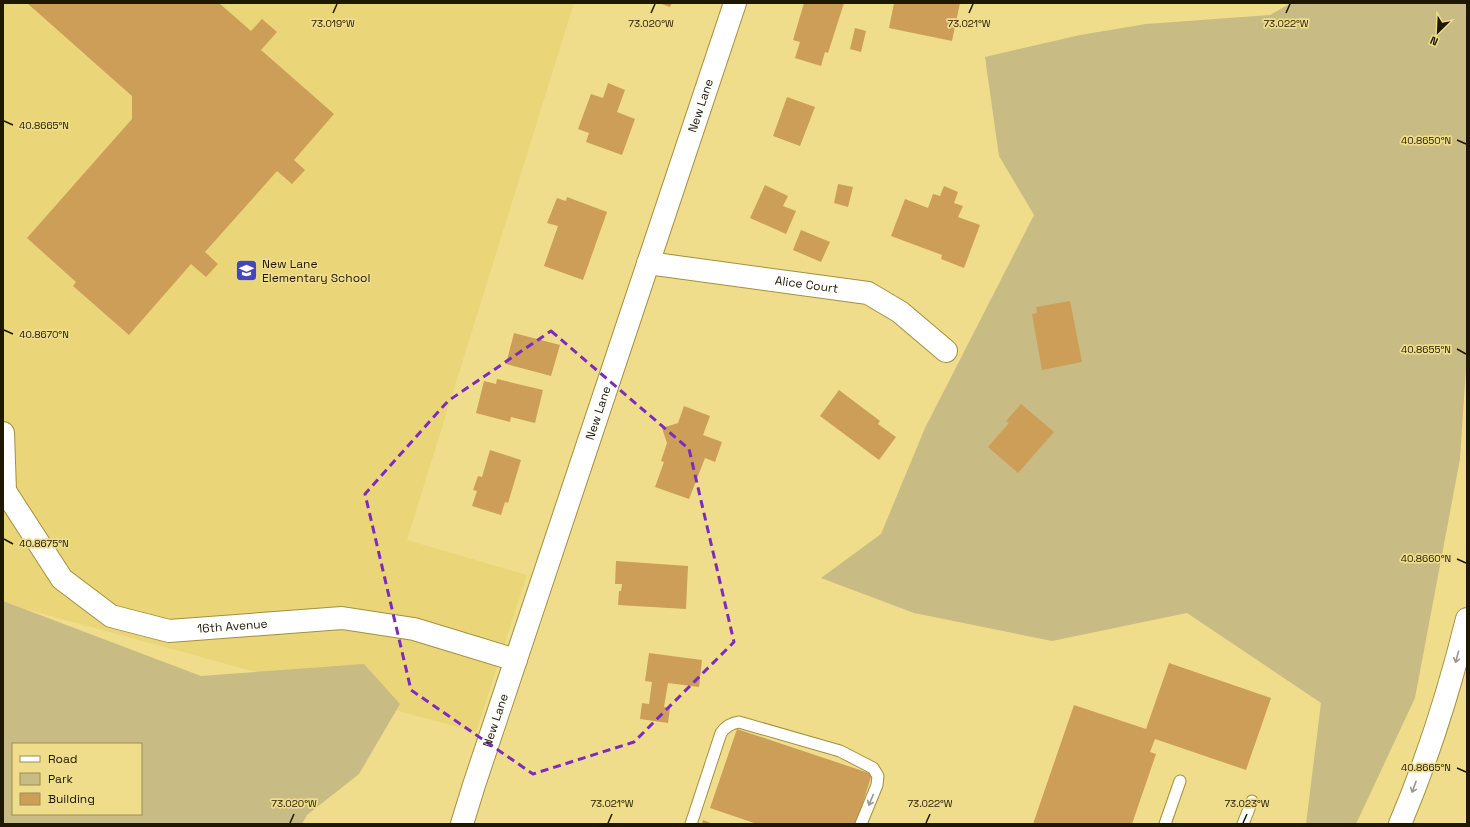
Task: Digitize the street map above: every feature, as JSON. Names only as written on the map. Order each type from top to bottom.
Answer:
[{"type":"main road","name":"New Lane","points":[[462,824],[735,3]]},
{"type":"main road","name":"Alice Court","points":[[648,263],[868,293],[900,312],[946,350]]},
{"type":"main road","name":"16th Avenue","points":[[3,433],[4,491],[62,579],[111,616],[169,631],[342,618],[414,629],[516,660]]},
{"type":"main road","points":[[1400,824],[1432,737],[1457,659],[1467,619]]},
{"type":"lane","points":[[690,824],[721,733],[732,723],[739,722],[840,751],[874,768],[878,776],[877,785],[861,824]]},
{"type":"lane","points":[[1165,824],[1180,781]]},
{"type":"lane","points":[[1244,824],[1252,801]]},
{"type":"highlighted area","points":[[551,331],[689,449],[734,642],[634,742],[533,774],[411,690],[365,494],[448,401]]},
{"type":"shaded area","name":"New Lane Elementary School","points":[[3,3],[574,3],[407,540],[527,575],[476,732],[3,603]]},
{"type":"green space","points":[[1291,3],[1467,3],[1467,352],[1460,459],[1415,698],[1356,824],[1306,824],[1321,703],[1187,613],[1052,641],[914,613],[821,578],[881,534],[925,428],[1034,215],[999,156],[985,57],[1080,35],[1146,24],[1270,15]]},
{"type":"green space","points":[[3,601],[201,676],[364,664],[400,704],[359,774],[307,815],[302,824],[3,824]]},
{"type":"building","points":[[27,3],[219,3],[251,31],[262,19],[277,32],[261,50],[334,114],[294,160],[305,170],[292,184],[277,171],[205,252],[218,264],[206,277],[191,264],[129,335],[73,286],[76,282],[27,238],[132,119],[132,96]]},
{"type":"building","points":[[659,3],[672,3],[670,7]]},
{"type":"building","points":[[804,3],[844,3],[828,53],[825,52],[821,66],[795,58],[800,42],[793,40]]},
{"type":"building","points":[[894,3],[960,3],[952,41],[889,28]]},
{"type":"building","points":[[855,28],[866,31],[861,52],[850,49]]},
{"type":"building","points":[[608,83],[625,90],[617,112],[635,119],[622,155],[586,142],[589,133],[578,129],[591,94],[603,98]]},
{"type":"building","points":[[787,97],[815,107],[800,146],[773,136]]},
{"type":"building","points":[[838,184],[853,187],[848,207],[834,203]]},
{"type":"building","points":[[765,185],[788,196],[783,206],[796,211],[786,234],[750,218]]},
{"type":"building","points":[[944,186],[958,192],[954,203],[963,206],[958,217],[980,225],[964,268],[941,259],[942,255],[891,236],[905,199],[928,208],[933,194],[940,196]]},
{"type":"building","points":[[567,197],[607,212],[583,280],[544,266],[558,226],[547,223],[557,198],[566,201]]},
{"type":"building","points":[[801,230],[830,242],[821,262],[793,250]]},
{"type":"building","points":[[1070,301],[1082,362],[1042,370],[1032,314],[1037,313],[1036,307]]},
{"type":"building","points":[[514,333],[560,345],[551,376],[506,364]]},
{"type":"building","points":[[497,379],[543,390],[535,423],[511,417],[510,422],[476,413],[484,381],[496,384]]},
{"type":"building","points":[[839,390],[880,421],[878,424],[896,437],[879,460],[820,416]]},
{"type":"building","points":[[1021,404],[1054,432],[1018,473],[988,447],[1009,423],[1006,421]]},
{"type":"building","points":[[684,406],[710,416],[703,435],[722,442],[715,462],[705,458],[689,499],[655,487],[664,462],[661,461],[667,443],[662,428],[678,423]]},
{"type":"building","points":[[490,450],[521,460],[508,503],[505,502],[501,515],[472,506],[477,491],[473,490],[478,476],[482,477]]},
{"type":"building","points":[[616,561],[688,566],[686,609],[618,605],[619,591],[621,591],[622,584],[615,584]]},
{"type":"building","points":[[649,653],[702,660],[699,687],[668,683],[664,707],[670,708],[668,723],[640,719],[642,703],[649,704],[652,682],[645,681]]},
{"type":"building","points":[[1169,663],[1271,698],[1246,770],[1155,739],[1150,752],[1156,754],[1132,824],[1033,824],[1074,705],[1146,729]]},
{"type":"building","points":[[737,729],[872,774],[856,824],[757,824],[710,808]]},
{"type":"building","points":[[703,820],[713,824],[702,824]]},
{"type":"place","name":"New Lane Elementary School","points":[[247,271]]}]
